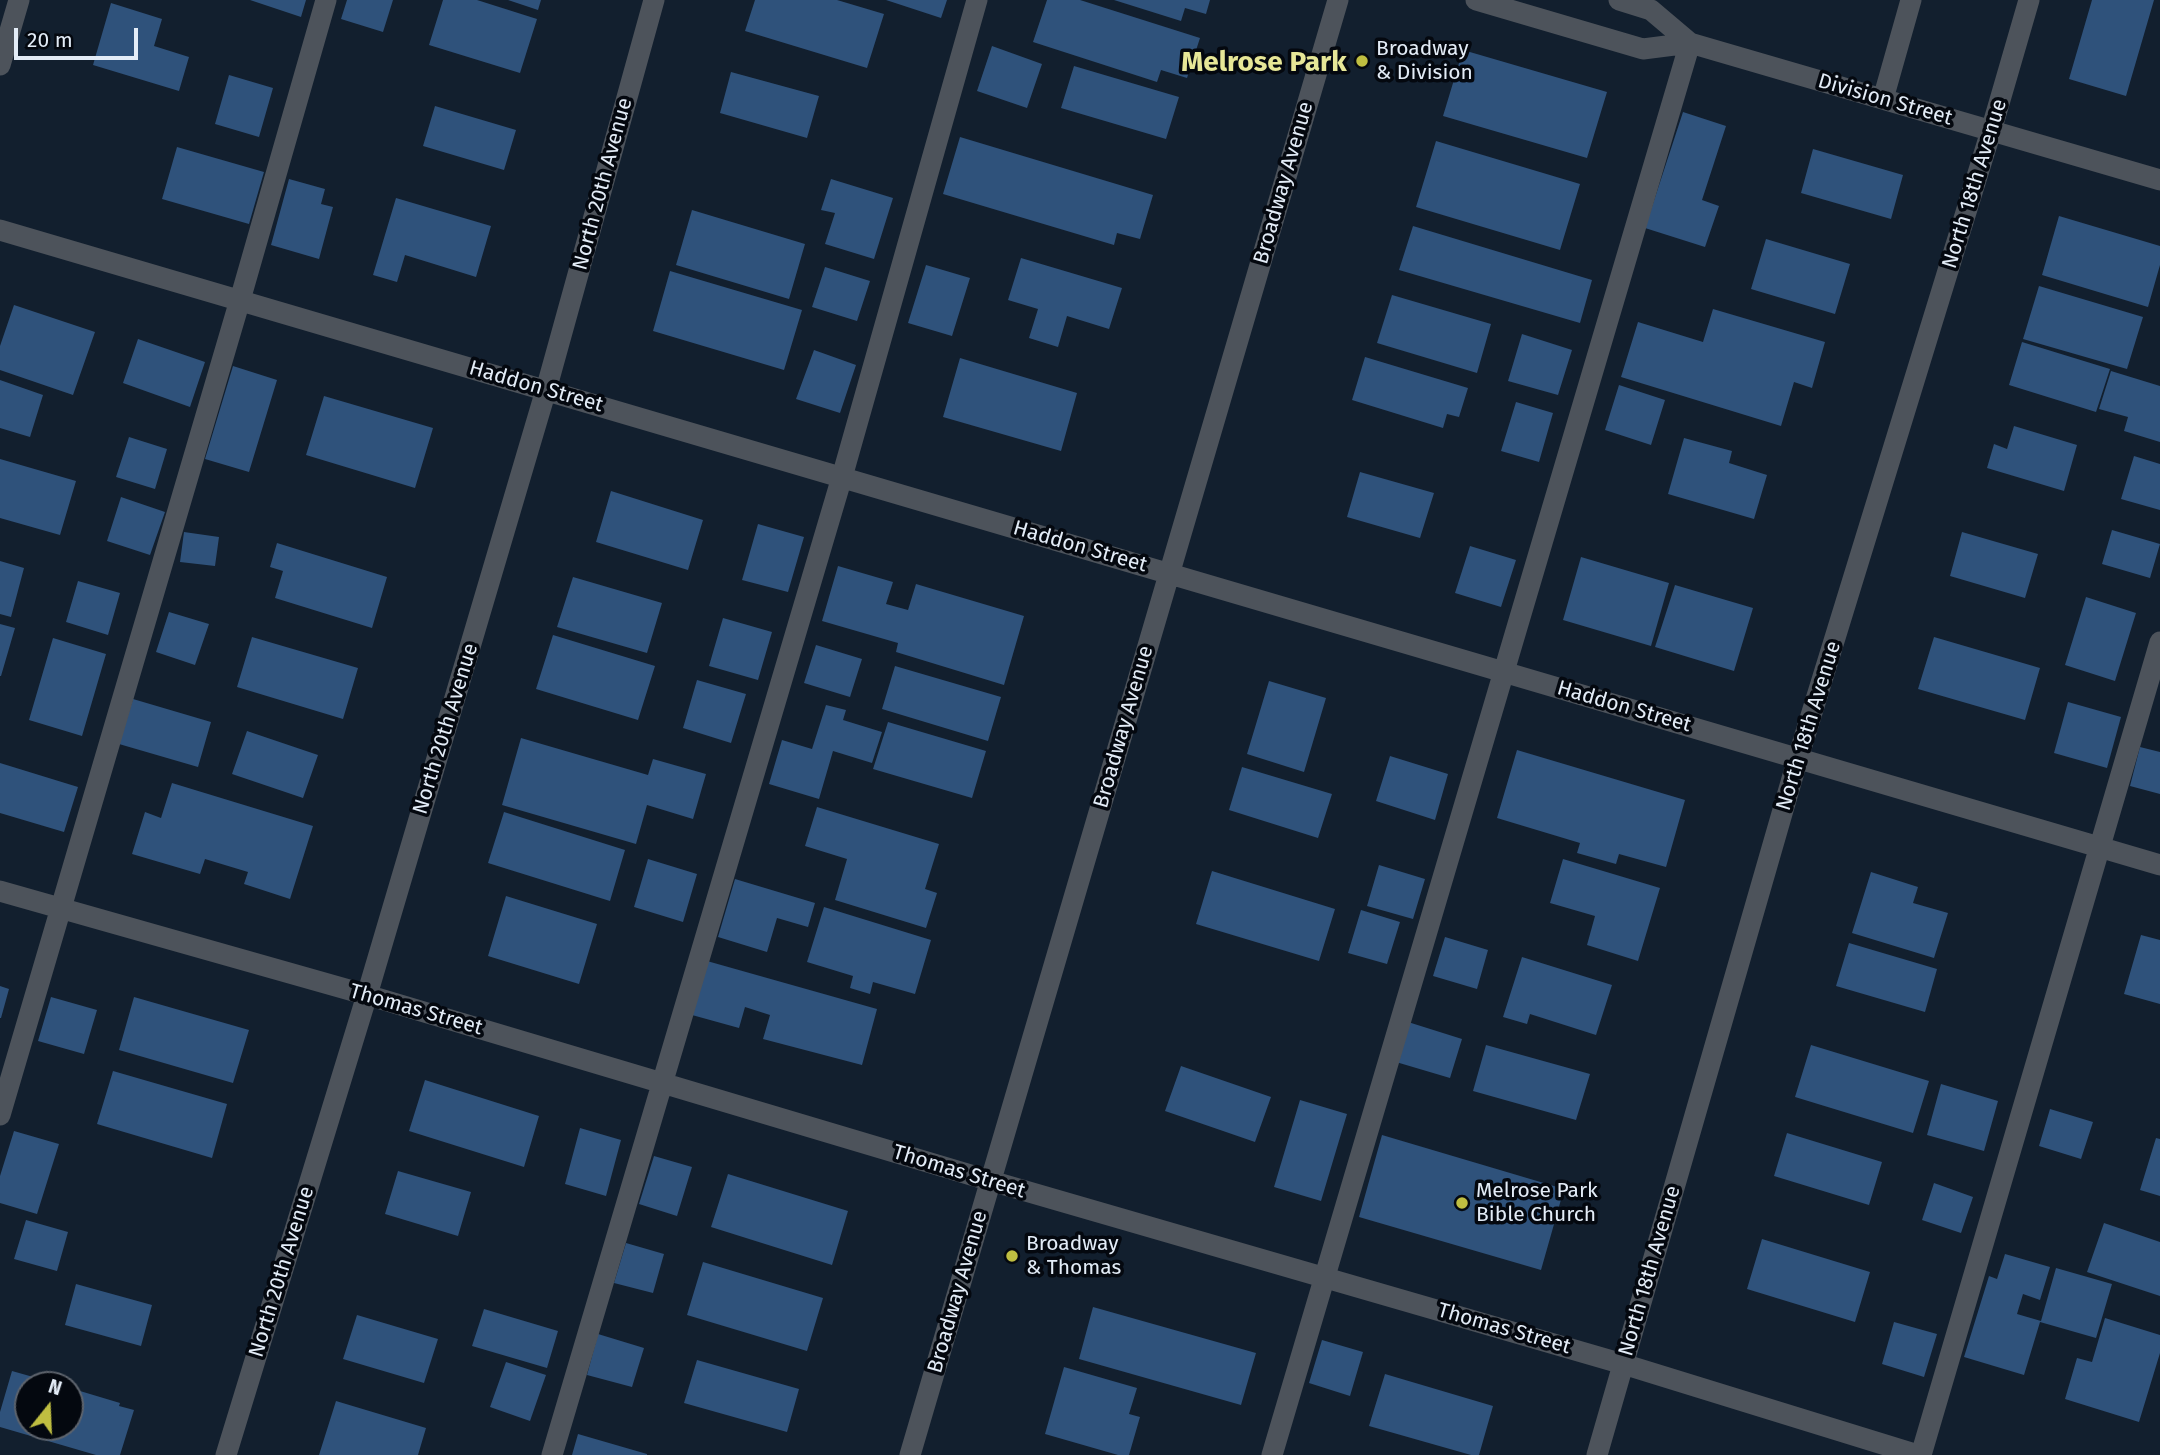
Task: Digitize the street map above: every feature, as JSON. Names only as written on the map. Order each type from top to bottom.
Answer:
[{"type":"street","points":[[0,65],[19,0]]},
{"type":"street","points":[[0,1115],[326,0]]},
{"type":"street","name":"North 20th Avenue","points":[[226,1455],[367,995],[546,390],[653,0]]},
{"type":"street","points":[[552,1455],[842,477],[977,0]]},
{"type":"street","name":"Broadway Avenue","points":[[910,1455],[1338,0]]},
{"type":"street","name":"Division Street","points":[[1476,0],[1643,49],[1690,43],[2160,180]]},
{"type":"street","name":"Division Street","points":[[1619,0],[1652,5],[1690,43]]},
{"type":"street","points":[[1883,99],[1911,0]]},
{"type":"street","name":"North 18th Avenue","points":[[1597,1455],[1798,758],[2029,0]]},
{"type":"street","points":[[1272,1455],[1690,43]]},
{"type":"street","name":"Haddon Street","points":[[0,230],[2160,865]]},
{"type":"street","points":[[1919,1455],[2160,642]]},
{"type":"street","name":"Thomas Street","points":[[0,891],[367,995],[991,1181],[1623,1364],[1919,1455]]},
{"type":"building","points":[[250,0],[306,0],[301,17]]},
{"type":"building","points":[[347,0],[393,0],[383,32],[341,19]]},
{"type":"building","points":[[443,0],[477,0],[537,19],[520,73],[429,45]]},
{"type":"building","points":[[508,0],[541,0],[538,10]]},
{"type":"building","points":[[755,0],[837,0],[884,14],[867,68],[745,31]]},
{"type":"building","points":[[886,0],[947,0],[941,18]]},
{"type":"building","points":[[1047,0],[1080,0],[1200,38],[1187,78],[1161,70],[1157,82],[1033,42]]},
{"type":"building","points":[[1114,0],[1210,0],[1206,14],[1185,8],[1181,21]]},
{"type":"building","points":[[2092,0],[2154,0],[2126,96],[2069,79]]},
{"type":"building","points":[[111,3],[162,19],[154,46],[189,57],[179,91],[93,65]]},
{"type":"building","points":[[992,46],[1042,64],[1027,108],[977,91]]},
{"type":"building","points":[[1463,50],[1607,92],[1587,158],[1443,116]]},
{"type":"building","points":[[1074,66],[1179,97],[1166,139],[1061,108]]},
{"type":"building","points":[[731,72],[819,96],[807,138],[720,113]]},
{"type":"building","points":[[229,75],[273,88],[259,137],[215,124]]},
{"type":"building","points":[[435,106],[516,130],[504,170],[423,146]]},
{"type":"building","points":[[1683,112],[1726,126],[1702,200],[1719,206],[1705,247],[1645,228]]},
{"type":"building","points":[[960,137],[1153,195],[1140,239],[1117,233],[1114,245],[943,194]]},
{"type":"building","points":[[1436,141],[1580,184],[1560,250],[1416,207]]},
{"type":"building","points":[[177,147],[264,172],[249,224],[162,199]]},
{"type":"building","points":[[1813,149],[1903,175],[1891,219],[1801,193]]},
{"type":"building","points":[[289,179],[325,189],[321,204],[333,207],[319,259],[271,245]]},
{"type":"building","points":[[831,179],[893,198],[874,259],[825,244],[835,213],[821,210]]},
{"type":"building","points":[[396,198],[491,226],[476,277],[405,255],[397,282],[373,275]]},
{"type":"building","points":[[692,210],[805,244],[789,299],[676,265]]},
{"type":"building","points":[[2059,216],[2160,246],[2160,265],[2148,307],[2042,275]]},
{"type":"building","points":[[1413,226],[1592,280],[1580,323],[1399,270]]},
{"type":"building","points":[[1766,239],[1850,264],[1835,314],[1751,289]]},
{"type":"building","points":[[1021,258],[1122,288],[1109,329],[1067,316],[1058,347],[1029,338],[1038,309],[1008,300]]},
{"type":"building","points":[[926,265],[970,278],[952,336],[908,323]]},
{"type":"building","points":[[825,267],[870,281],[857,321],[812,307]]},
{"type":"building","points":[[670,271],[802,310],[784,370],[653,331]]},
{"type":"building","points":[[2039,286],[2143,317],[2127,369],[2023,339]]},
{"type":"building","points":[[1392,295],[1491,324],[1477,373],[1377,343]]},
{"type":"building","points":[[14,305],[95,332],[73,395],[0,370],[0,346]]},
{"type":"building","points":[[1713,309],[1825,342],[1812,388],[1794,382],[1781,426],[1621,377],[1638,322],[1703,342]]},
{"type":"building","points":[[1522,334],[1572,350],[1558,395],[1508,381]]},
{"type":"building","points":[[138,339],[205,362],[190,407],[123,383]]},
{"type":"building","points":[[2022,342],[2110,369],[2096,412],[2009,385]]},
{"type":"building","points":[[814,350],[856,365],[840,413],[796,399]]},
{"type":"building","points":[[1365,357],[1468,388],[1459,417],[1447,414],[1443,428],[1352,400]]},
{"type":"building","points":[[960,358],[1077,393],[1061,451],[943,417]]},
{"type":"building","points":[[233,366],[277,380],[249,472],[205,459]]},
{"type":"building","points":[[2111,371],[2160,386],[2160,442],[2124,431],[2128,417],[2099,409]]},
{"type":"building","points":[[0,380],[43,395],[30,437],[0,428]]},
{"type":"building","points":[[1619,385],[1665,400],[1651,445],[1605,430]]},
{"type":"building","points":[[324,396],[433,428],[415,488],[306,455]]},
{"type":"building","points":[[1516,402],[1553,413],[1539,462],[1501,451]]},
{"type":"building","points":[[2014,426],[2077,445],[2064,491],[1987,468],[1994,444],[2007,449]]},
{"type":"building","points":[[129,437],[167,449],[155,489],[116,477]]},
{"type":"building","points":[[1684,438],[1732,451],[1729,463],[1767,475],[1754,519],[1668,494]]},
{"type":"building","points":[[2134,456],[2160,464],[2160,510],[2121,499]]},
{"type":"building","points":[[0,459],[76,481],[60,535],[0,518]]},
{"type":"building","points":[[1360,472],[1434,493],[1420,538],[1347,517]]},
{"type":"building","points":[[611,491],[703,520],[688,570],[596,542]]},
{"type":"building","points":[[121,497],[165,512],[150,555],[107,541]]},
{"type":"building","points":[[758,524],[804,537],[788,592],[742,580]]},
{"type":"building","points":[[2112,530],[2160,544],[2150,578],[2102,564]]},
{"type":"building","points":[[184,532],[219,537],[215,566],[180,562]]},
{"type":"building","points":[[1962,532],[2038,554],[2025,598],[1950,576]]},
{"type":"building","points":[[277,543],[387,577],[372,628],[275,598],[283,571],[270,567]]},
{"type":"building","points":[[1470,546],[1516,560],[1501,607],[1455,593]]},
{"type":"building","points":[[1581,557],[1669,583],[1651,646],[1563,620]]},
{"type":"building","points":[[0,561],[24,568],[11,617],[0,614]]},
{"type":"building","points":[[838,566],[893,582],[886,604],[908,610],[916,584],[1024,616],[1004,685],[896,652],[898,643],[822,621]]},
{"type":"building","points":[[573,577],[662,603],[647,653],[557,627]]},
{"type":"building","points":[[78,581],[120,593],[108,635],[66,622]]},
{"type":"building","points":[[1675,585],[1753,608],[1734,671],[1655,647]]},
{"type":"building","points":[[2086,597],[2136,613],[2115,681],[2065,665]]},
{"type":"building","points":[[169,612],[209,624],[195,665],[156,652]]},
{"type":"building","points":[[723,618],[772,632],[758,680],[709,666]]},
{"type":"building","points":[[0,624],[15,628],[1,676],[0,676]]},
{"type":"building","points":[[553,635],[655,666],[638,720],[536,689]]},
{"type":"building","points":[[252,637],[358,668],[343,719],[237,687]]},
{"type":"building","points":[[1934,637],[2040,668],[2025,720],[1918,689]]},
{"type":"building","points":[[53,638],[106,654],[82,736],[29,720]]},
{"type":"building","points":[[816,645],[862,659],[850,697],[804,683]]},
{"type":"building","points":[[895,666],[1001,697],[988,741],[882,709]]},
{"type":"building","points":[[697,680],[746,694],[731,743],[683,728]]},
{"type":"building","points":[[1269,681],[1326,698],[1304,772],[1247,754]]},
{"type":"building","points":[[133,699],[211,722],[198,767],[119,744]]},
{"type":"building","points":[[2068,702],[2121,717],[2107,768],[2054,753]]},
{"type":"building","points":[[826,705],[846,710],[843,720],[882,732],[872,763],[833,751],[819,799],[769,784],[782,740],[812,749]]},
{"type":"building","points":[[888,722],[986,751],[972,798],[873,769]]},
{"type":"building","points":[[247,731],[318,755],[303,798],[232,774]]},
{"type":"building","points":[[521,738],[648,775],[653,759],[706,774],[693,819],[647,805],[636,844],[502,805]]},
{"type":"building","points":[[2140,747],[2160,752],[2160,794],[2130,786]]},
{"type":"building","points":[[1517,750],[1685,800],[1666,867],[1619,854],[1616,864],[1577,853],[1580,843],[1497,818]]},
{"type":"building","points":[[1390,756],[1448,774],[1435,820],[1376,801]]},
{"type":"building","points":[[0,763],[78,787],[64,832],[0,813]]},
{"type":"building","points":[[1242,767],[1332,794],[1318,838],[1229,810]]},
{"type":"building","points":[[172,783],[313,826],[290,899],[244,884],[248,872],[205,859],[200,874],[132,854],[145,812],[161,818]]},
{"type":"building","points":[[817,807],[939,844],[925,889],[937,893],[926,928],[835,900],[847,859],[805,846]]},
{"type":"building","points":[[504,812],[625,850],[610,901],[488,863]]},
{"type":"building","points":[[648,859],[697,874],[683,922],[634,907]]},
{"type":"building","points":[[1563,859],[1660,888],[1638,961],[1587,945],[1595,916],[1550,903]]},
{"type":"building","points":[[1379,865],[1425,879],[1413,919],[1367,906]]},
{"type":"building","points":[[1212,871],[1335,909],[1319,961],[1196,924]]},
{"type":"building","points":[[1871,872],[1918,887],[1913,903],[1948,913],[1934,958],[1852,933]]},
{"type":"building","points":[[735,879],[815,903],[808,927],[777,918],[767,952],[718,937]]},
{"type":"building","points":[[506,896],[597,924],[579,984],[488,956]]},
{"type":"building","points":[[824,907],[931,940],[915,994],[873,982],[870,994],[850,988],[853,976],[807,962]]},
{"type":"building","points":[[1361,910],[1400,922],[1387,964],[1348,953]]},
{"type":"building","points":[[2141,935],[2160,940],[2160,1004],[2124,994]]},
{"type":"building","points":[[1445,937],[1488,950],[1477,989],[1433,976]]},
{"type":"building","points":[[1849,943],[1937,969],[1925,1012],[1836,986]]},
{"type":"building","points":[[1522,957],[1612,985],[1596,1035],[1530,1014],[1527,1024],[1503,1017]]},
{"type":"building","points":[[707,961],[877,1009],[862,1065],[763,1039],[770,1015],[745,1007],[739,1028],[692,1015]]},
{"type":"building","points":[[0,986],[9,989],[1,1018],[0,1018]]},
{"type":"building","points":[[51,997],[97,1010],[84,1054],[38,1041]]},
{"type":"building","points":[[134,997],[249,1030],[233,1083],[119,1050]]},
{"type":"building","points":[[1408,1022],[1462,1039],[1450,1078],[1396,1062]]},
{"type":"building","points":[[1486,1045],[1590,1074],[1576,1120],[1473,1091]]},
{"type":"building","points":[[1811,1045],[1929,1081],[1913,1133],[1795,1097]]},
{"type":"building","points":[[1181,1066],[1271,1097],[1255,1142],[1165,1111]]},
{"type":"building","points":[[113,1071],[227,1104],[212,1158],[97,1124]]},
{"type":"building","points":[[425,1080],[539,1116],[524,1167],[409,1131]]},
{"type":"building","points":[[1941,1084],[1998,1101],[1984,1151],[1927,1135]]},
{"type":"building","points":[[1300,1100],[1347,1114],[1321,1201],[1274,1187]]},
{"type":"building","points":[[2050,1109],[2093,1122],[2081,1159],[2039,1146]]},
{"type":"building","points":[[580,1128],[621,1140],[606,1196],[565,1184]]},
{"type":"building","points":[[14,1131],[59,1144],[37,1214],[0,1203],[0,1176]]},
{"type":"building","points":[[1787,1133],[1882,1162],[1869,1205],[1774,1176]]},
{"type":"building","name":"Melrose Park Bible Church","points":[[1382,1135],[1564,1189],[1541,1270],[1359,1217]]},
{"type":"building","points":[[2156,1138],[2160,1139],[2160,1196],[2140,1190]]},
{"type":"building","points":[[654,1156],[692,1167],[677,1216],[639,1204]]},
{"type":"building","points":[[398,1171],[471,1192],[458,1236],[385,1214]]},
{"type":"building","points":[[728,1174],[848,1211],[832,1265],[711,1227]]},
{"type":"building","points":[[1934,1183],[1973,1197],[1961,1233],[1922,1220]]},
{"type":"building","points":[[26,1220],[68,1232],[57,1271],[14,1259]]},
{"type":"building","points":[[2104,1223],[2160,1242],[2160,1296],[2087,1272]]},
{"type":"building","points":[[1762,1239],[1870,1272],[1855,1322],[1747,1289]]},
{"type":"building","points":[[626,1243],[664,1254],[653,1293],[614,1283]]},
{"type":"building","points":[[2005,1254],[2050,1267],[2040,1300],[2023,1294],[2017,1314],[2041,1321],[2056,1268],[2112,1284],[2096,1338],[2040,1322],[2024,1375],[1964,1357],[1989,1276],[1997,1279]]},
{"type":"building","points":[[703,1262],[823,1298],[807,1351],[687,1315]]},
{"type":"building","points":[[76,1284],[152,1305],[141,1346],[65,1325]]},
{"type":"building","points":[[1093,1307],[1256,1353],[1241,1405],[1079,1359]]},
{"type":"building","points":[[484,1309],[558,1331],[547,1368],[472,1346]]},
{"type":"building","points":[[357,1315],[438,1339],[424,1383],[343,1359]]},
{"type":"building","points":[[2105,1318],[2160,1335],[2160,1353],[2139,1422],[2065,1399],[2077,1358],[2092,1362]]},
{"type":"building","points":[[1894,1322],[1937,1334],[1924,1377],[1882,1364]]},
{"type":"building","points":[[598,1334],[644,1348],[632,1387],[587,1375]]},
{"type":"building","points":[[1322,1340],[1363,1352],[1350,1396],[1309,1383]]},
{"type":"building","points":[[697,1360],[799,1389],[787,1432],[684,1403]]},
{"type":"building","points":[[506,1362],[546,1375],[530,1421],[490,1407]]},
{"type":"building","points":[[1064,1367],[1137,1388],[1129,1414],[1140,1417],[1129,1455],[1118,1455],[1045,1434]]},
{"type":"building","points":[[14,1372],[14,1431],[0,1427],[0,1412]]},
{"type":"building","points":[[1385,1374],[1493,1406],[1479,1455],[1369,1426]]},
{"type":"building","points":[[84,1392],[134,1410],[120,1455],[96,1455],[48,1441],[84,1441]]},
{"type":"building","points":[[336,1401],[426,1428],[418,1455],[319,1455]]},
{"type":"building","points":[[578,1434],[647,1454],[647,1455],[572,1455]]},
{"type":"place","name":"Broadway & Division","points":[[1362,61]]},
{"type":"place","name":"Melrose Park Bible Church","points":[[1462,1203]]},
{"type":"place","name":"Broadway & Thomas","points":[[1012,1256]]},
{"type":"district","name":"Melrose Park","points":[[1264,63]]}]
